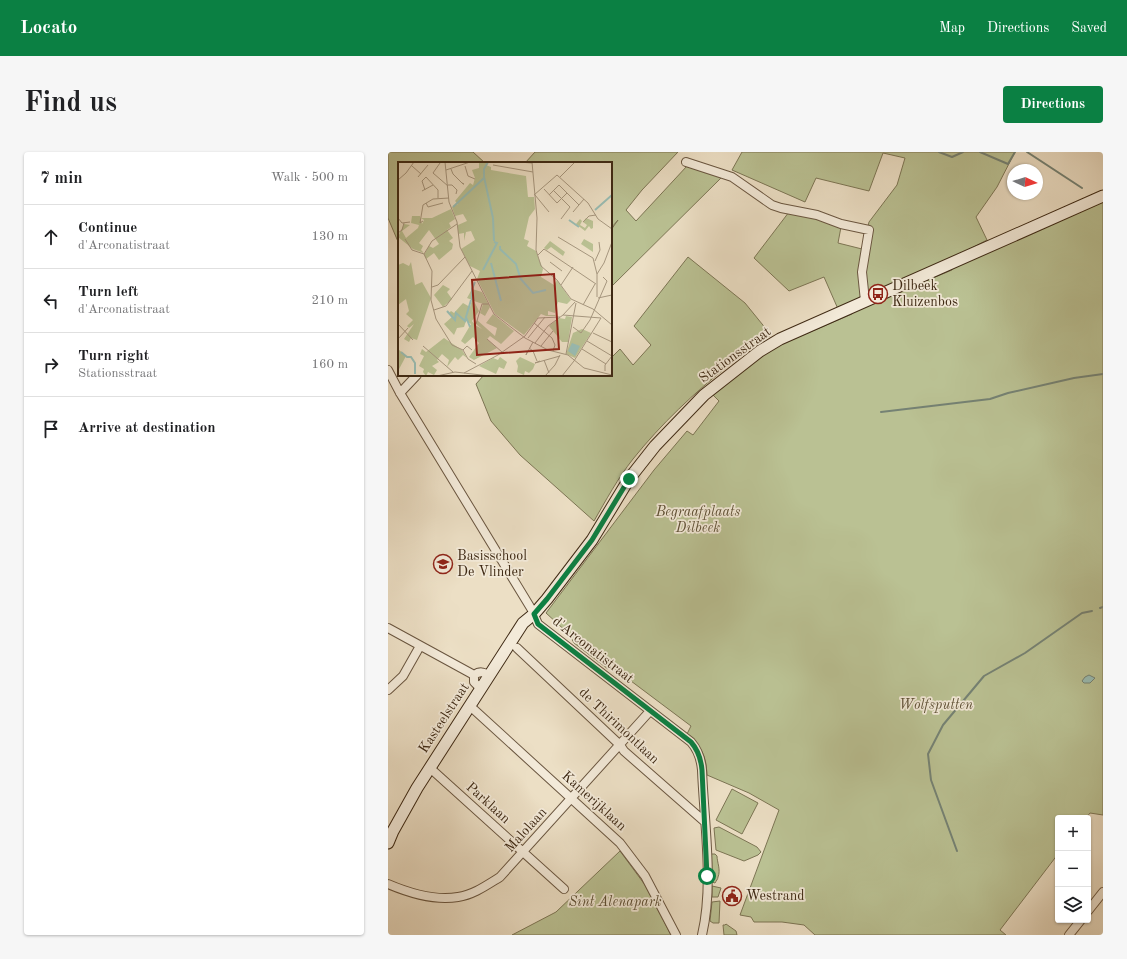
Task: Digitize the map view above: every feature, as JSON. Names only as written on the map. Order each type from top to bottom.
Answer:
[{"type":"street","points":[[686,162],[732,177],[772,205],[817,215],[841,224],[869,230],[862,272],[865,301]]},
{"type":"street","name":"Stationsstraat","points":[[534,614],[592,540],[640,464],[704,395],[768,346],[791,334],[1103,196]]},
{"type":"street","name":"d'Arconatistraat","points":[[388,370],[400,393],[534,614],[538,624],[691,742],[698,751],[702,770],[707,893],[702,935]]},
{"type":"street","points":[[400,393],[416,376]]},
{"type":"street","name":"Kasteelstraat","points":[[388,843],[406,808],[430,768],[489,675],[523,623],[534,614]]},
{"type":"street","points":[[389,629],[474,675]]},
{"type":"street","points":[[388,690],[403,676],[420,646]]},
{"type":"street","name":"de Thirimontlaan","points":[[516,648],[620,745],[624,751],[705,822]]},
{"type":"street","points":[[474,675],[483,672],[489,675]]},
{"type":"street","points":[[474,675],[474,682],[481,689]]},
{"type":"street","name":"Kamerijklaan","points":[[470,706],[620,843],[645,876],[676,935]]},
{"type":"street","name":"Malolaan","points":[[388,884],[404,891],[435,898],[458,897],[478,890],[500,877],[650,711]]},
{"type":"street","name":"Parklaan","points":[[430,768],[564,889]]},
{"type":"street","points":[[1091,907],[1103,892]]},
{"type":"street","points":[[1069,935],[1079,923]]},
{"type":"green space","points":[[388,152],[473,152],[484,162],[398,162],[398,242],[388,218]]},
{"type":"green space","points":[[535,152],[678,152],[642,190],[626,210],[636,221],[687,166],[722,177],[612,286],[612,229],[618,220],[612,227],[612,162],[526,162]]},
{"type":"green space","points":[[742,152],[1015,152],[1009,164],[1007,164],[1007,168],[997,187],[976,217],[987,240],[962,253],[838,309],[824,277],[789,291],[754,258],[789,212],[817,217],[841,227],[838,243],[866,250],[869,222],[897,185],[905,158],[883,153],[869,191],[816,178],[805,202],[732,170]]},
{"type":"green space","name":"Wolfsputten","points":[[1103,202],[1103,815],[1090,813],[1088,815],[1055,815],[1055,858],[1000,930],[1006,935],[815,935],[804,925],[782,922],[754,922],[751,917],[740,915],[779,810],[749,793],[707,775],[706,762],[702,752],[687,734],[691,726],[611,666],[608,669],[574,643],[569,634],[546,613],[654,470],[687,431],[693,435],[719,401],[712,394],[761,353],[852,314],[852,312],[952,270],[952,268]]},
{"type":"green space","points":[[688,257],[745,303],[771,335],[750,349],[716,376],[666,421],[628,466],[612,489],[594,521],[520,455],[491,421],[476,384],[483,376],[612,376],[612,357],[620,349],[633,365],[651,345],[634,326]]},
{"type":"green space","points":[[732,789],[758,803],[742,834],[716,820]]},
{"type":"green space","points":[[719,827],[757,847],[761,852],[758,855],[744,861],[716,850],[714,828]]},
{"type":"green space","name":"Sint Alenapark","points":[[620,851],[645,885],[671,935],[512,935],[556,912]]},
{"type":"green space","points":[[711,854],[715,854],[717,856],[719,866],[719,874],[715,883],[712,882]]},
{"type":"green space","points":[[712,886],[721,888],[718,897],[712,897]]},
{"type":"green space","points":[[720,901],[719,923],[713,923],[710,921],[712,902]]},
{"type":"green space","points":[[726,924],[736,931],[737,935],[724,935],[723,925]]},
{"type":"water","points":[[1089,675],[1095,678],[1090,683],[1084,683],[1082,681]]},
{"type":"waterway","points":[[939,152],[952,157],[963,152]]},
{"type":"waterway","points":[[980,152],[1008,164],[1015,152]]},
{"type":"waterway","points":[[1027,152],[1082,188]]},
{"type":"waterway","points":[[881,412],[990,399],[1008,393],[1074,378],[1103,374]]},
{"type":"waterway","points":[[957,851],[931,780],[928,754],[943,725],[984,676],[1025,653],[1082,613],[1092,611]]},
{"type":"place","name":"Dilbeek Kluizenbos","points":[[878,294]]},
{"type":"place","name":"Basisschool De Vlinder","points":[[443,564]]},
{"type":"place","name":"Westrand","points":[[732,896]]},
{"type":"route","points":[[629,479],[592,540],[534,614],[538,624],[691,742],[698,751],[701,759],[705,806],[707,876]]},
{"type":"park label","name":"Begraafplaats Dilbeek","points":[[698,520]]}]
